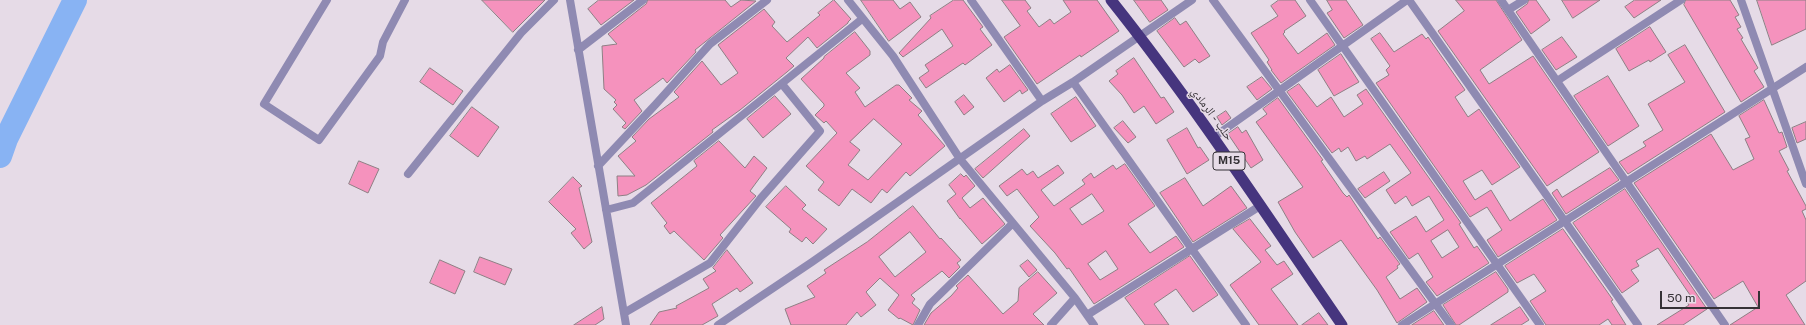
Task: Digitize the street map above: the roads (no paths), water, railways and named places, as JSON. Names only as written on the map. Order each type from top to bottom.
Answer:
[{"type":"highway","name":"حلب - الرمادي","points":[[1111,0],[1140,36],[1214,137],[1342,325]]},
{"type":"street","points":[[327,0],[264,104],[319,140],[380,56],[382,42],[405,0]]},
{"type":"street","points":[[408,174],[521,33],[554,0]]},
{"type":"street","points":[[570,0],[626,325]]},
{"type":"street","points":[[578,50],[643,0]]},
{"type":"street","points":[[598,166],[710,44],[767,0]]},
{"type":"street","points":[[848,0],[893,56],[960,159],[1075,298],[1094,325]]},
{"type":"street","points":[[971,0],[1042,101]]},
{"type":"street","points":[[718,325],[1042,101],[1073,82],[1192,0]]},
{"type":"street","points":[[1213,0],[1450,325]]},
{"type":"street","points":[[1310,0],[1540,325]]},
{"type":"street","points":[[1214,137],[1408,0],[1638,325]]},
{"type":"street","points":[[1501,0],[1725,325]]},
{"type":"street","points":[[1508,10],[1524,0]]},
{"type":"street","points":[[1557,81],[1681,0]]},
{"type":"street","points":[[1741,0],[1806,184]]},
{"type":"street","points":[[606,210],[633,203],[862,19]]},
{"type":"street","points":[[1402,325],[1806,67]]},
{"type":"street","points":[[1073,82],[1246,325]]},
{"type":"street","points":[[624,313],[710,263],[761,198],[820,131],[782,84]]},
{"type":"street","points":[[1087,316],[1260,206]]},
{"type":"street","points":[[918,325],[930,304],[1013,223]]},
{"type":"street","points":[[1051,325],[1075,298]]},
{"type":"waterway","points":[[0,156],[6,139],[75,0]]}]
